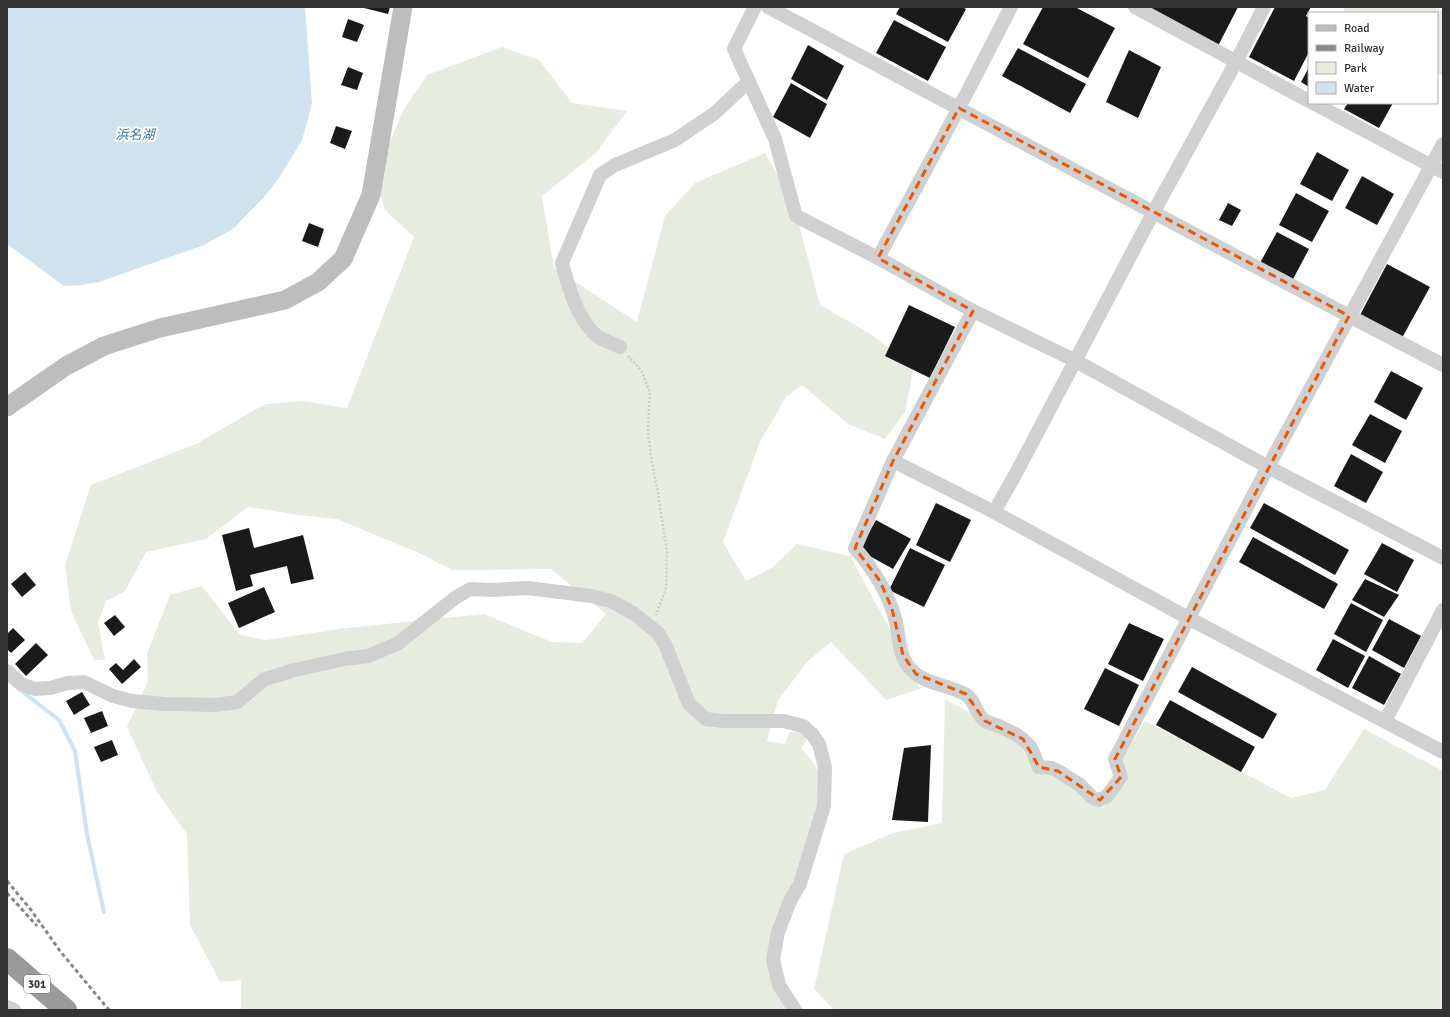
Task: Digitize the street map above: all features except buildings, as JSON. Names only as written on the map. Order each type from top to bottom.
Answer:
[{"type":"highway","name":"301","points":[[7,959],[66,1010]]},
{"type":"street","points":[[7,407],[66,366],[104,346],[160,328],[285,300],[318,282],[343,259],[372,195],[403,7]]},
{"type":"street","points":[[755,7],[734,49],[775,139],[796,216],[878,258],[973,311],[1074,360],[1268,467],[1443,558]]},
{"type":"street","points":[[768,7],[1153,213],[1443,365]]},
{"type":"street","points":[[878,258],[1012,7]]},
{"type":"street","points":[[1135,7],[1308,100]]},
{"type":"street","points":[[994,512],[1014,477],[1074,360],[1153,213],[1236,62],[1264,7]]},
{"type":"street","points":[[620,346],[599,337],[581,318],[562,263],[600,175],[615,165],[675,140],[715,113],[749,81]]},
{"type":"street","points":[[1315,104],[1437,169]]},
{"type":"street","points":[[973,311],[894,461],[855,548],[869,564],[880,581],[892,609],[903,654],[908,665],[916,674],[925,680],[966,694],[975,705],[979,715],[985,721],[1000,726],[1023,739],[1032,749],[1034,759],[1039,767],[1052,768],[1058,771],[1080,786],[1093,798],[1100,800],[1107,796],[1121,777],[1115,759],[1349,316],[1437,169],[1443,144]]},
{"type":"street","points":[[894,461],[994,512],[1190,619],[1443,752]]},
{"type":"street","points":[[7,671],[21,684],[35,689],[50,688],[68,683],[84,682],[113,696],[132,701],[164,704],[208,705],[237,702],[265,679],[344,658],[368,656],[397,644],[455,598],[470,589],[492,590],[528,588],[592,596],[611,601],[625,608],[658,633],[666,644],[689,704],[706,719],[722,721],[784,721],[803,726],[812,734],[819,744],[826,767],[824,806],[800,884],[790,901],[778,932],[773,960],[779,985],[795,1010]]},
{"type":"street","points":[[1384,721],[1443,610]]},
{"type":"street","points":[[7,1007],[14,1010]]},
{"type":"path","points":[[620,346],[641,370],[650,392],[648,432],[667,553],[666,588],[661,605],[651,627]]},
{"type":"highlighted area","points":[[959,108],[1349,316],[1115,759],[1121,777],[1100,800],[1058,771],[1039,767],[1023,739],[985,721],[966,694],[916,674],[903,655],[892,609],[880,581],[855,548],[893,461],[973,311],[878,258]]},
{"type":"green space","points":[[1344,7],[1436,7],[1443,12],[1443,75],[1438,74],[1438,12],[1345,12]]},
{"type":"green space","points":[[502,47],[539,60],[572,103],[627,111],[596,153],[542,196],[554,268],[637,322],[665,216],[695,183],[765,153],[793,202],[820,305],[869,333],[914,366],[905,412],[885,439],[848,424],[802,385],[786,397],[760,442],[723,542],[746,581],[773,567],[797,544],[850,556],[898,644],[920,689],[886,700],[831,642],[808,661],[778,700],[767,741],[784,744],[790,732],[813,730],[801,748],[815,765],[823,781],[810,845],[773,934],[790,1010],[241,1010],[241,980],[220,982],[190,925],[187,834],[157,792],[127,727],[148,681],[147,653],[170,595],[202,586],[240,635],[266,640],[347,628],[484,614],[552,642],[582,643],[606,614],[551,569],[452,570],[421,554],[337,519],[248,507],[206,539],[146,552],[125,591],[106,601],[98,622],[105,660],[94,660],[71,611],[65,565],[91,485],[196,444],[265,404],[303,401],[347,408],[414,237],[385,210],[375,175],[404,109],[427,75]]},
{"type":"green space","points":[[945,699],[1016,738],[1026,755],[1103,808],[1127,782],[1122,759],[1145,721],[1291,798],[1325,790],[1364,729],[1443,771],[1443,1010],[834,1010],[814,989],[844,854],[893,833],[942,823]]},
{"type":"water","name":"浜名湖","points":[[7,7],[305,7],[312,104],[302,140],[279,178],[265,196],[233,229],[204,245],[99,282],[64,286],[7,244]]},
{"type":"waterway","points":[[19,689],[59,720],[75,751],[87,834],[104,912]]},
{"type":"railway","points":[[7,881],[31,910],[60,951],[109,1010]]},
{"type":"railway","points":[[7,893],[37,926]]}]
